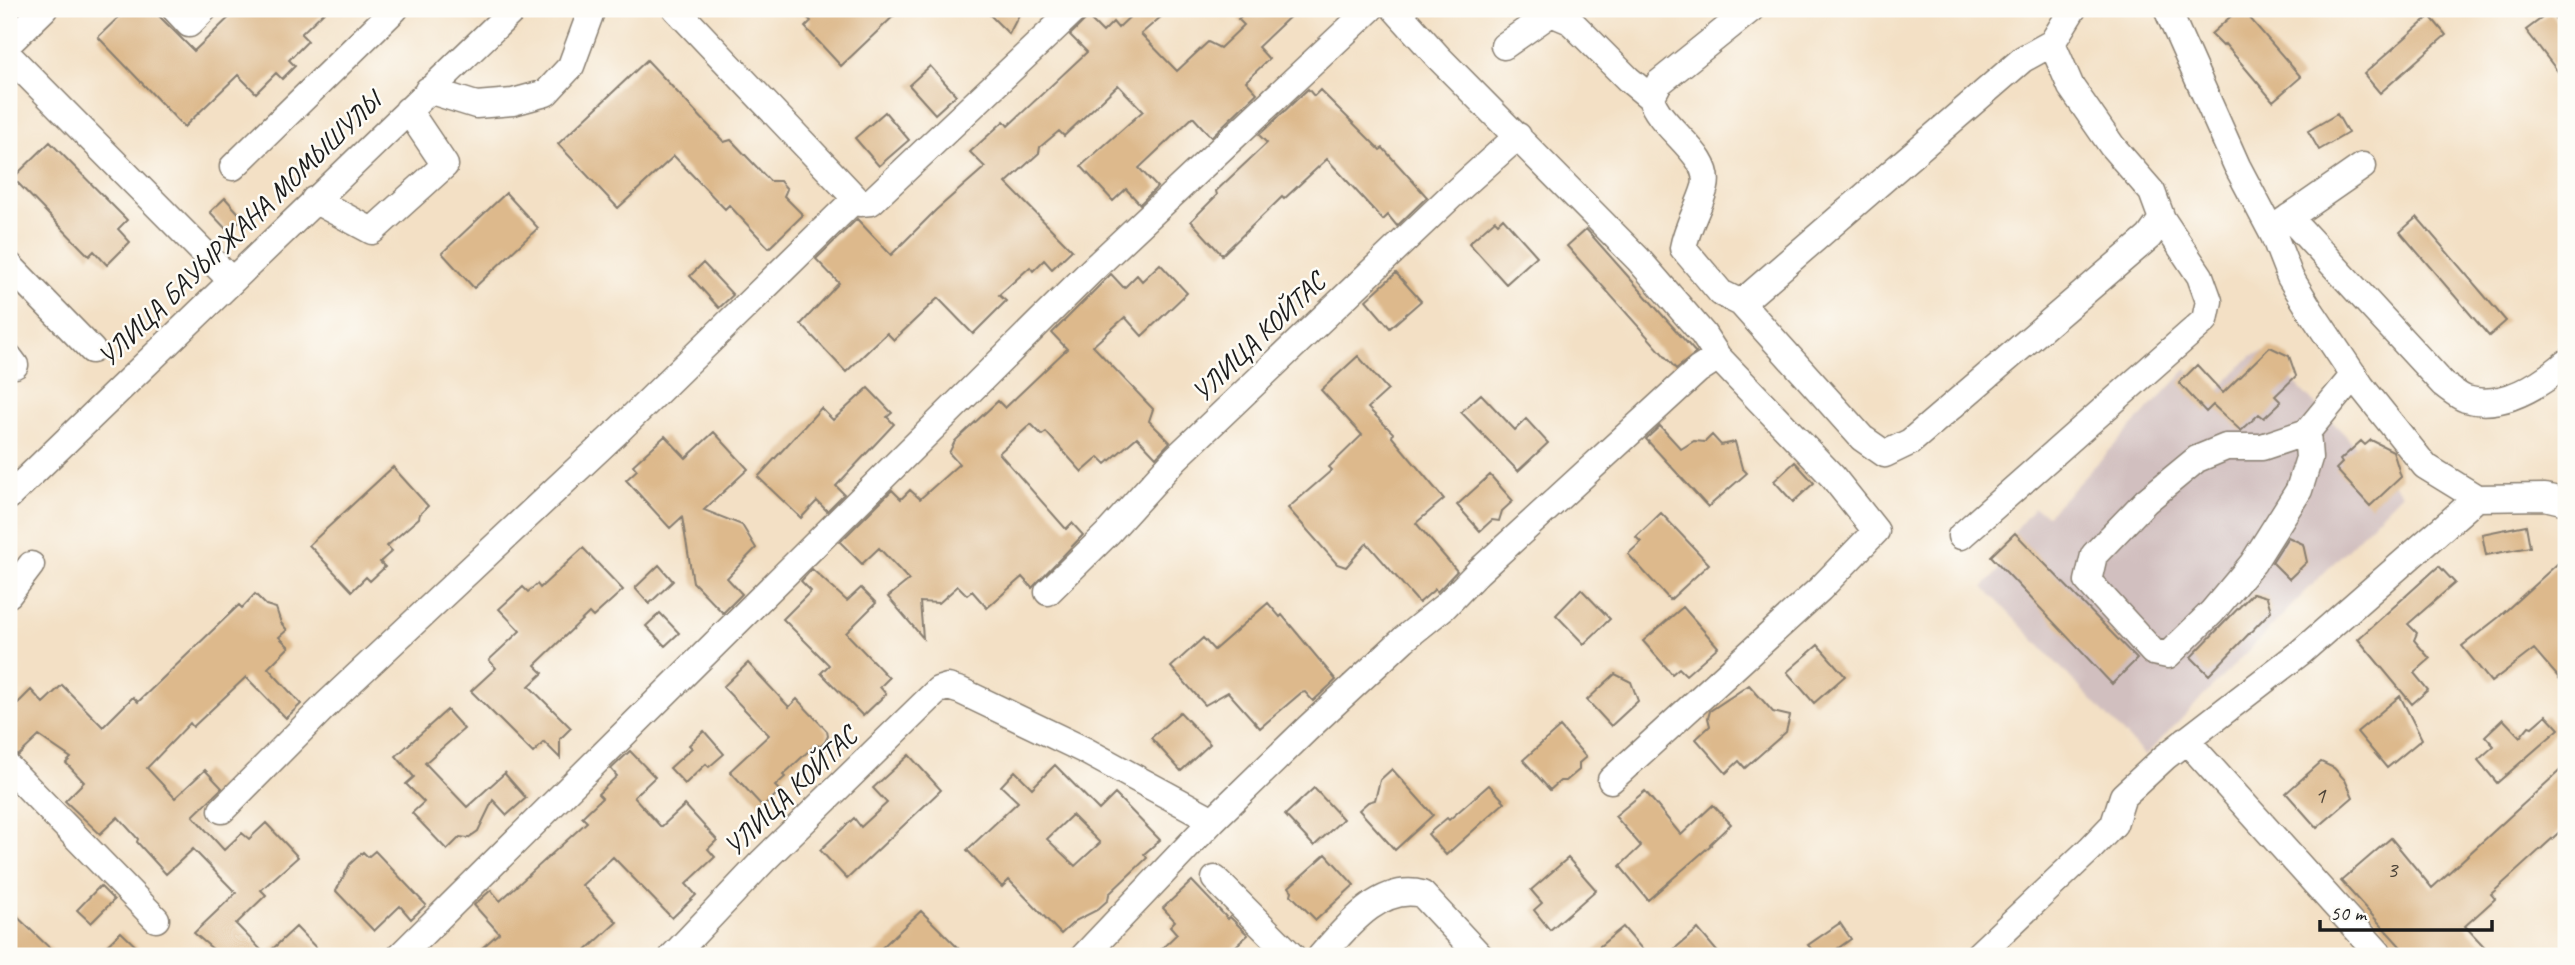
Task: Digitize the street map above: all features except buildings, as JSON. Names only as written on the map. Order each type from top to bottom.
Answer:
[{"type":"street","points":[[9,43],[44,9]]},
{"type":"street","points":[[175,9],[189,24],[204,9]]},
{"type":"street","points":[[233,166],[395,9]]},
{"type":"street","points":[[428,90],[476,105],[513,102],[545,93],[571,66],[592,9]]},
{"type":"street","points":[[676,9],[860,203],[872,202],[1075,9]]},
{"type":"street","points":[[400,956],[1092,270],[1370,9]]},
{"type":"street","points":[[1395,9],[1439,58],[1638,259],[1703,334],[1718,357],[1833,477],[1876,531],[1820,589],[1611,780]]},
{"type":"street","points":[[1651,98],[1659,83],[1751,9]]},
{"type":"street","points":[[1741,303],[2023,59],[2052,43],[2073,9]]},
{"type":"street","points":[[2167,9],[2237,166],[2280,223],[2443,384],[2465,399],[2495,403],[2543,383],[2566,363]]},
{"type":"street","name":"УЛИЦА БАУЫРЖАНА МОМЫШУЛЫ","points":[[9,496],[408,110],[501,13]]},
{"type":"street","points":[[1504,46],[1551,13],[1570,21],[1651,98],[1654,110],[1702,163],[1706,185],[1686,230],[1683,248],[1721,293],[1741,303],[1862,438],[1885,454],[1910,442],[2149,237],[2162,219]]},
{"type":"street","points":[[1961,536],[2204,320],[2209,301],[2200,276],[2162,219],[2152,191],[2112,146],[2071,87],[2052,43]]},
{"type":"street","points":[[9,56],[231,280]]},
{"type":"street","points":[[314,200],[372,231],[445,165],[408,110]]},
{"type":"street","name":"УЛИЦА КОЙТАС","points":[[1048,592],[1108,533],[1176,458],[1450,197],[1518,136]]},
{"type":"street","points":[[2280,223],[2362,166]]},
{"type":"street","points":[[222,810],[328,703],[617,432],[855,200]]},
{"type":"street","points":[[2280,223],[2290,277],[2354,375],[2425,466],[2477,498],[2555,499],[2566,479]]},
{"type":"street","points":[[9,265],[92,350]]},
{"type":"street","points":[[1084,956],[1213,820],[1404,639],[1445,606],[1478,572],[1698,370],[1718,357]]},
{"type":"street","points":[[2307,432],[2309,458],[2299,490],[2253,563],[2212,612],[2168,655],[2153,652],[2088,581],[2094,555],[2146,501],[2197,459],[2225,447],[2262,447],[2307,432],[2354,375]]},
{"type":"street","points":[[1977,956],[2113,824],[2123,796],[2186,740],[2301,652],[2477,498]]},
{"type":"street","points":[[9,594],[31,565]]},
{"type":"street","name":"УЛИЦА КОЙТАС","points":[[673,956],[762,861],[938,690],[948,687],[1084,750],[1213,820]]},
{"type":"street","points":[[2186,740],[2381,956]]},
{"type":"street","points":[[9,768],[156,919]]},
{"type":"street","points":[[1215,880],[1292,956]]},
{"type":"street","points":[[1321,956],[1358,915],[1392,896],[1414,892],[1422,894],[1480,956]]},
{"type":"shaded area","points":[[2264,352],[2402,493],[2145,756],[1984,587],[2021,545],[2013,533],[2034,508],[2048,515],[2187,369],[2215,394],[2251,356]]}]
